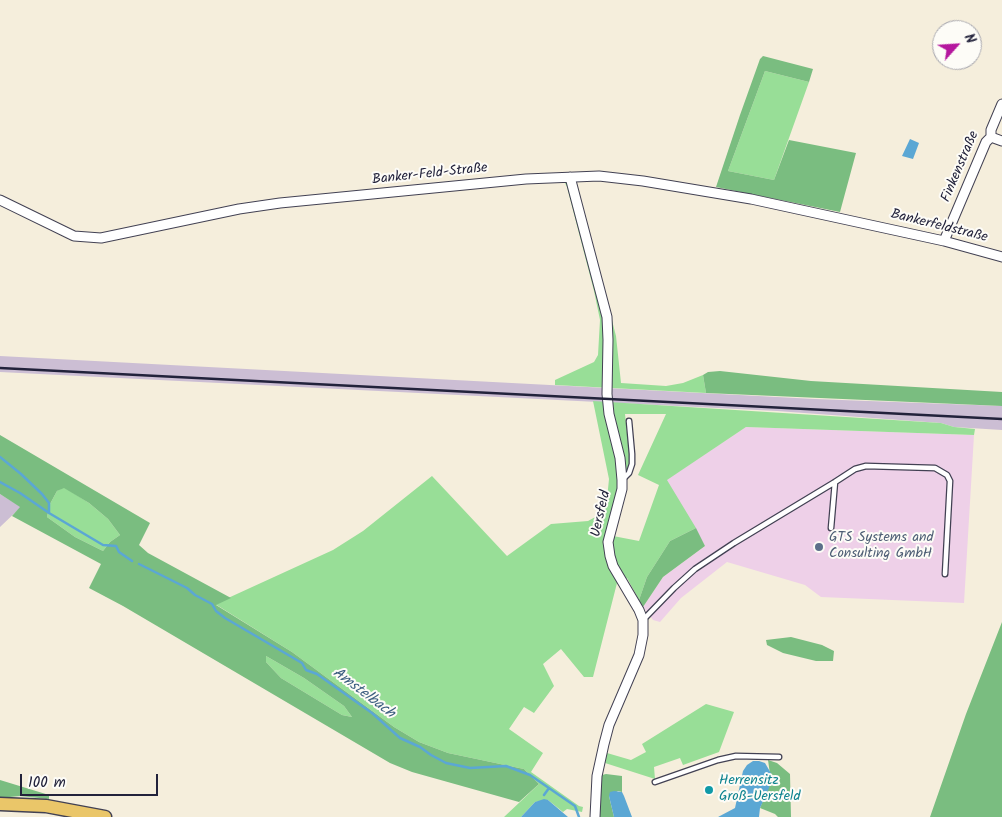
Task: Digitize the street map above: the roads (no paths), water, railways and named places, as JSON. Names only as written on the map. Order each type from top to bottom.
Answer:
[{"type":"main road","points":[[0,804],[46,806],[105,817]]},
{"type":"street","name":"Finkenstraße","points":[[944,241],[986,142],[991,137],[991,130],[1002,104]]},
{"type":"street","points":[[991,137],[1002,141]]},
{"type":"street","name":"Banker-Feld-Straße","points":[[0,200],[74,236],[101,238],[247,208],[481,184],[600,176],[707,191],[870,224]]},
{"type":"street","name":"Uersfeld","points":[[570,177],[607,317],[607,394],[609,414],[620,458],[622,480],[622,490],[610,528],[609,549],[613,566],[643,620]]},
{"type":"street","name":"Bankerfeldstraße","points":[[870,224],[1002,257]]},
{"type":"street","points":[[595,817],[597,776],[604,744],[609,725],[639,655],[644,635],[643,620]]},
{"type":"lane","points":[[622,480],[629,473],[632,464],[628,422]]},
{"type":"lane","points":[[643,620],[695,569],[734,543],[856,469],[866,466],[935,468],[947,475],[950,481],[945,574]]},
{"type":"lane","points":[[830,528],[835,482]]},
{"type":"lane","points":[[655,782],[718,760],[736,756],[779,757]]},
{"type":"water","points":[[910,139],[919,143],[913,159],[902,156]]},
{"type":"water","points":[[753,761],[765,763],[772,775],[769,788],[760,808],[759,817],[718,817],[735,808],[743,771]]},
{"type":"water","points":[[610,792],[622,792],[632,817],[614,817],[609,796]]},
{"type":"water","points":[[544,799],[548,800],[568,817],[521,817],[535,802]]},
{"type":"waterway","points":[[0,457],[42,494],[49,503],[49,513]]},
{"type":"waterway","name":"Amstelbach","points":[[0,482],[103,545],[116,546],[119,552],[132,561]]},
{"type":"waterway","name":"Amstelbach","points":[[139,564],[187,588],[195,595],[212,604],[216,611],[225,618],[302,663],[306,670],[317,674],[372,713],[400,738],[420,747],[446,763],[470,768],[506,766],[530,775],[575,806],[579,817]]},
{"type":"waterway","points":[[544,795],[549,788]]},
{"type":"railway","points":[[0,368],[1002,419]]},
{"type":"place","name":"GTS Systems and Consulting GmbH","points":[[819,547]]},
{"type":"place","name":"Herrensitz Groß-Uersfeld","points":[[709,790]]}]
